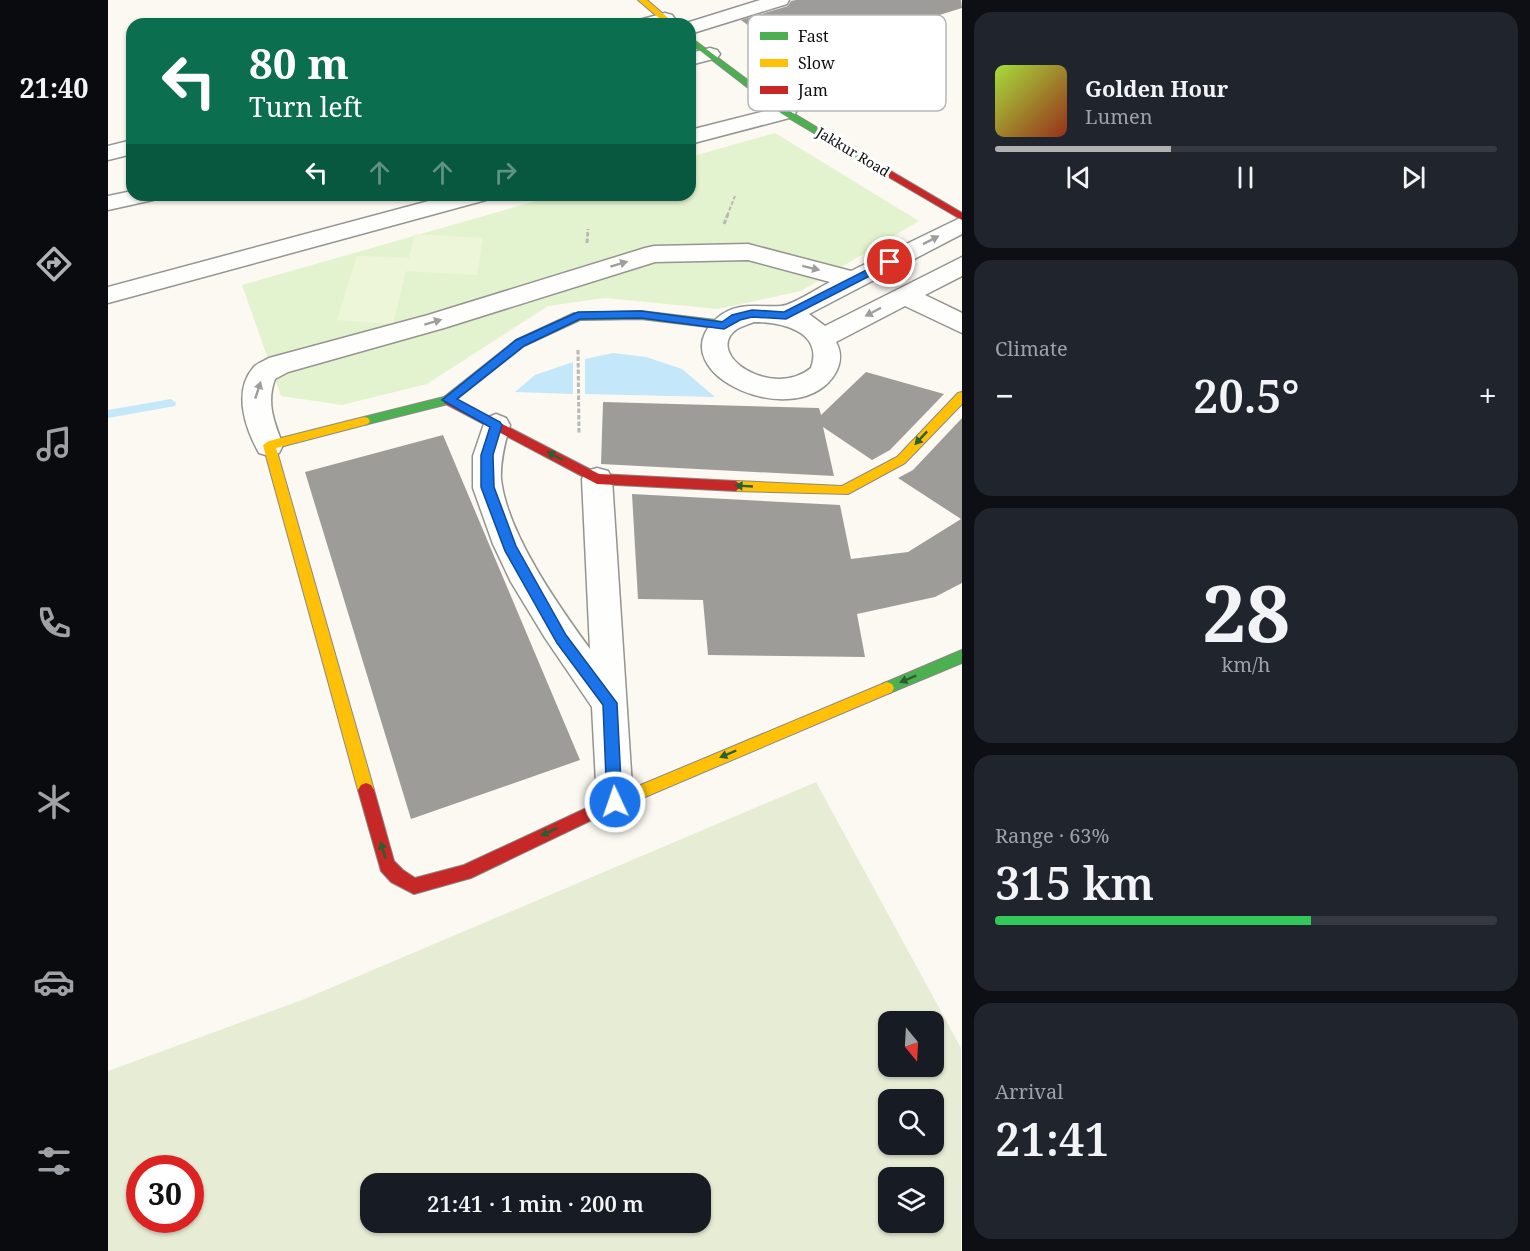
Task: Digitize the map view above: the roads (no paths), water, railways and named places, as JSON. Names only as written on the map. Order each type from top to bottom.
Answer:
[{"type":"street","points":[[642,0],[658,18]]},
{"type":"street","points":[[696,26],[780,0]]},
{"type":"street","name":"Jakkur Road","points":[[700,56],[748,88]]},
{"type":"street","points":[[696,135],[785,112]]},
{"type":"street","name":"Jakkur Road","points":[[785,112],[962,217]]},
{"type":"street","points":[[108,153],[126,148]]},
{"type":"street","points":[[108,203],[126,199]]},
{"type":"street","points":[[108,296],[456,201]]},
{"type":"street","points":[[786,315],[962,224]]},
{"type":"street","points":[[855,280],[748,252],[654,254],[435,322],[279,365],[264,373],[254,405],[268,445],[387,865],[397,876],[414,886],[465,872],[615,802],[962,656]]},
{"type":"street","points":[[821,339],[962,265]]},
{"type":"street","points":[[904,295],[962,324]]},
{"type":"street","points":[[752,313],[786,315],[816,331],[828,356],[825,369],[815,380],[800,387],[768,390],[751,386],[724,370],[717,359],[714,348],[716,336],[724,326],[736,318],[752,313]]},
{"type":"street","points":[[268,445],[448,400],[520,343],[578,316],[641,315],[724,326]]},
{"type":"street","points":[[448,400],[588,474],[844,491],[901,460],[962,396]]},
{"type":"street","points":[[496,425],[487,455],[487,487],[510,547],[562,639],[610,703]]},
{"type":"street","points":[[588,474],[610,703],[615,802]]},
{"type":"water","points":[[613,353],[646,357],[682,369],[715,397],[585,394],[585,359]]},
{"type":"water","points":[[573,362],[573,394],[515,392],[535,375]]},
{"type":"waterway","points":[[108,414],[171,403]]}]
